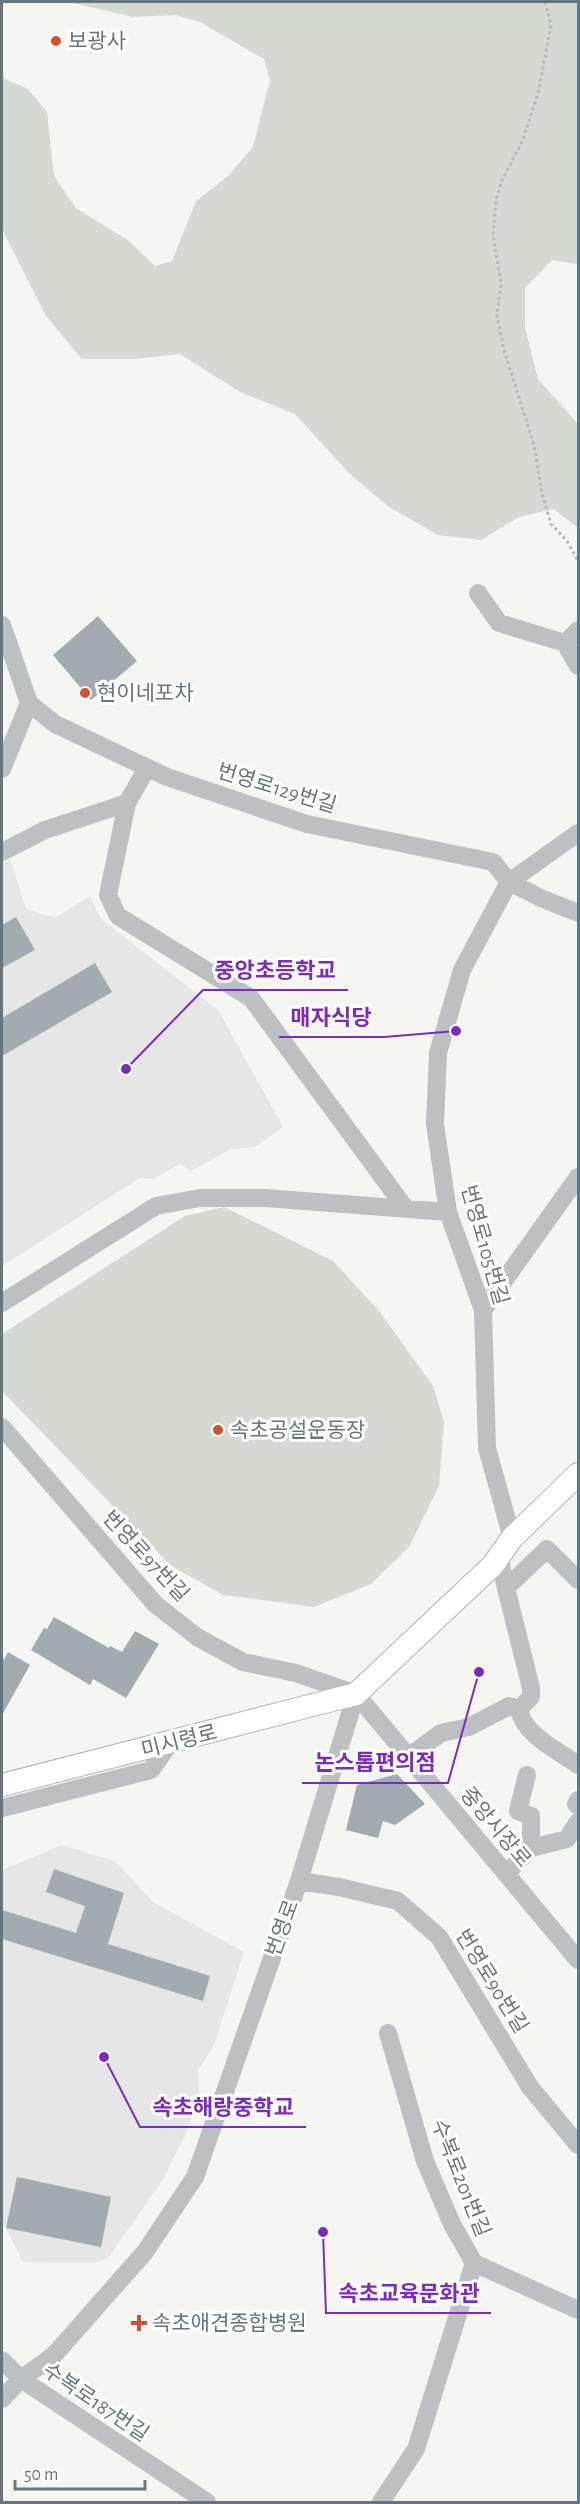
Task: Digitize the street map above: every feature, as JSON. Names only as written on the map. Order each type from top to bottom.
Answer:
[{"type":"main road","name":"번영로","points":[[356,1694],[493,1565],[506,1547],[579,1474]]},
{"type":"main road","name":"미시령로","points":[[2,1785],[356,1694]]},
{"type":"street","points":[[478,593],[499,622],[565,644],[579,666]]},
{"type":"street","points":[[2,625],[4,642],[29,704],[2,769]]},
{"type":"street","points":[[565,644],[579,630]]},
{"type":"street","name":"번영로129번길","points":[[29,704],[55,724],[167,777],[307,824],[493,862],[509,882],[579,913]]},
{"type":"street","points":[[147,768],[127,803],[108,895],[118,916],[251,998],[406,1209]]},
{"type":"street","points":[[2,852],[45,830],[127,803]]},
{"type":"street","name":"번영로105번길","points":[[519,1709],[531,1696],[531,1688],[506,1588],[506,1547],[487,1448],[483,1310],[448,1212],[435,1124],[438,1053],[462,970],[509,882],[579,833]]},
{"type":"street","points":[[483,1310],[579,1178]]},
{"type":"street","points":[[2,1303],[156,1206],[200,1198],[265,1198],[448,1212]]},
{"type":"street","name":"번영로97번길","points":[[2,1427],[155,1604],[197,1637],[243,1662],[296,1673],[356,1694]]},
{"type":"street","points":[[506,1588],[547,1549],[579,1580]]},
{"type":"street","name":"중앙시장로","points":[[356,1694],[579,1960]]},
{"type":"street","name":"번영로","points":[[2,2399],[21,2379],[54,2355],[145,2252],[195,2177],[299,1881],[356,1694]]},
{"type":"street","points":[[408,1757],[441,1733],[470,1727],[509,1706],[519,1709],[520,1718],[528,1728],[579,1765]]},
{"type":"street","points":[[2,1808],[151,1770],[170,1743]]},
{"type":"street","points":[[527,1775],[518,1811],[531,1816],[531,1848]]},
{"type":"street","points":[[579,1800],[576,1804],[579,1806]]},
{"type":"street","points":[[506,1874],[531,1848],[567,1839],[579,1822]]},
{"type":"street","name":"번영로90번길","points":[[299,1881],[339,1887],[398,1901],[439,1937],[530,2087],[579,2145]]},
{"type":"street","name":"수복로201번길","points":[[388,2033],[425,2161],[452,2224],[474,2263],[579,2310]]},
{"type":"street","points":[[381,2502],[416,2449],[474,2263]]},
{"type":"street","name":"수복로187번길","points":[[2,2360],[21,2379],[207,2502]]},
{"type":"path","points":[[545,2],[550,25],[538,94],[522,142],[502,180],[496,200],[493,236],[501,283],[497,315],[504,350],[534,445],[551,524],[567,541],[579,561]]},
{"type":"shaded area","points":[[2,2],[578,2],[578,264],[552,260],[525,288],[525,327],[538,379],[578,424],[578,528],[554,509],[519,517],[481,540],[438,535],[389,507],[349,473],[295,414],[240,392],[180,354],[133,359],[82,359],[46,316],[2,229],[2,73],[5,79],[28,89],[47,112],[54,176],[76,208],[129,241],[155,266],[172,261],[196,201],[227,177],[253,147],[270,80],[264,59],[200,22],[175,15],[133,17],[73,3]]},
{"type":"shaded area","points":[[10,859],[26,909],[55,918],[90,896],[101,919],[218,1010],[283,1127],[255,1147],[231,1149],[191,1171],[180,1164],[153,1179],[140,1178],[2,1266],[2,865]]},
{"type":"shaded area","points":[[224,1207],[333,1261],[379,1311],[433,1386],[444,1422],[439,1486],[409,1547],[371,1584],[314,1607],[223,1595],[170,1565],[2,1391],[2,1334],[185,1216]]},
{"type":"shaded area","points":[[62,1845],[116,1862],[153,1902],[244,1952],[214,2045],[198,2070],[199,2093],[186,2134],[162,2181],[108,2258],[95,2263],[23,2262],[2,2220],[2,1870]]},
{"type":"building","points":[[98,616],[137,661],[91,700],[53,655]]},
{"type":"building","points":[[16,917],[35,950],[2,968],[2,925]]},
{"type":"building","points":[[95,963],[112,992],[2,1056],[2,1018]]},
{"type":"building","points":[[54,1617],[109,1648],[110,1646],[122,1652],[135,1631],[159,1644],[126,1698],[93,1679],[90,1685],[31,1650],[44,1628],[47,1629]]},
{"type":"building","points":[[8,1652],[30,1665],[2,1715],[2,1663]]},
{"type":"building","points":[[397,1774],[425,1804],[395,1825],[383,1821],[378,1838],[346,1830],[357,1785]]},
{"type":"building","points":[[54,1869],[124,1893],[108,1944],[210,1976],[203,2001],[2,1939],[2,1910],[76,1933],[85,1906],[46,1892]]},
{"type":"building","points":[[17,2177],[111,2197],[101,2247],[6,2228]]},
{"type":"place","name":"보광사","points":[[56,41]]},
{"type":"place","name":"현이네포차","points":[[85,693]]},
{"type":"place","name":"매자식당","points":[[456,1031]]},
{"type":"place","name":"중앙초등학교","points":[[126,1069]]},
{"type":"place","name":"속초공설운동장","points":[[218,1430]]},
{"type":"place","name":"논스톱편의점","points":[[479,1672]]},
{"type":"place","name":"속초해랑중학교","points":[[104,2057]]},
{"type":"place","name":"속초교육문화관","points":[[323,2232]]},
{"type":"place","name":"속초애견종합병원","points":[[139,2323]]}]
